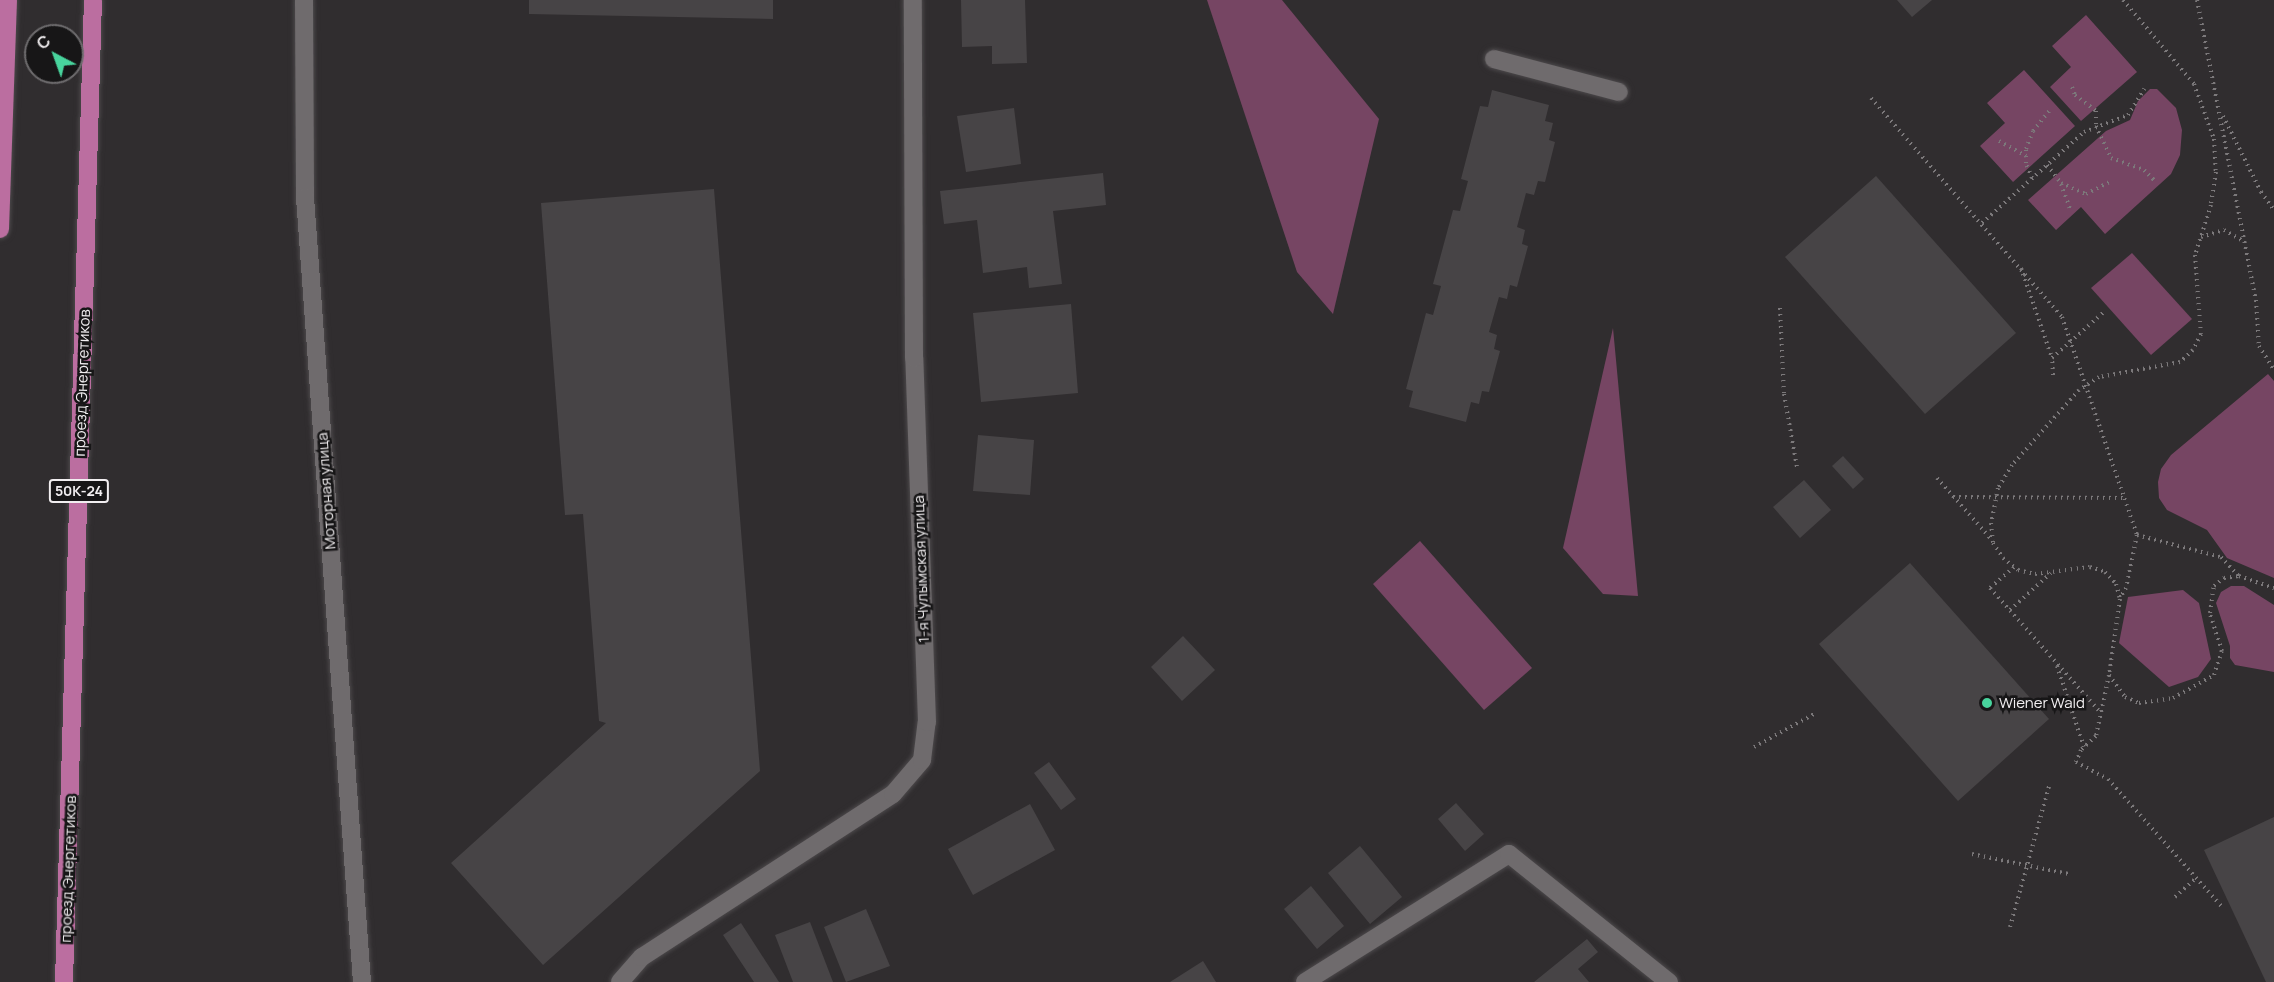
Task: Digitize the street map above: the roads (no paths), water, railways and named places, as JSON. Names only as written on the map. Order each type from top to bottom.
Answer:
[{"type":"main road","points":[[0,230],[8,0]]},
{"type":"main road","name":"проезд Энергетиков","points":[[64,982],[93,0]]},
{"type":"street","name":"Моторная улица","points":[[304,0],[305,197],[362,982]]},
{"type":"street","name":"1-я Чулымская улица","points":[[620,982],[642,957],[893,794],[922,760],[927,722],[914,358],[913,0]]},
{"type":"street","points":[[1494,59],[1619,92]]},
{"type":"street","points":[[1305,982],[1509,854],[1670,982]]},
{"type":"place","name":"Wiener Wald","points":[[1987,703]]}]
